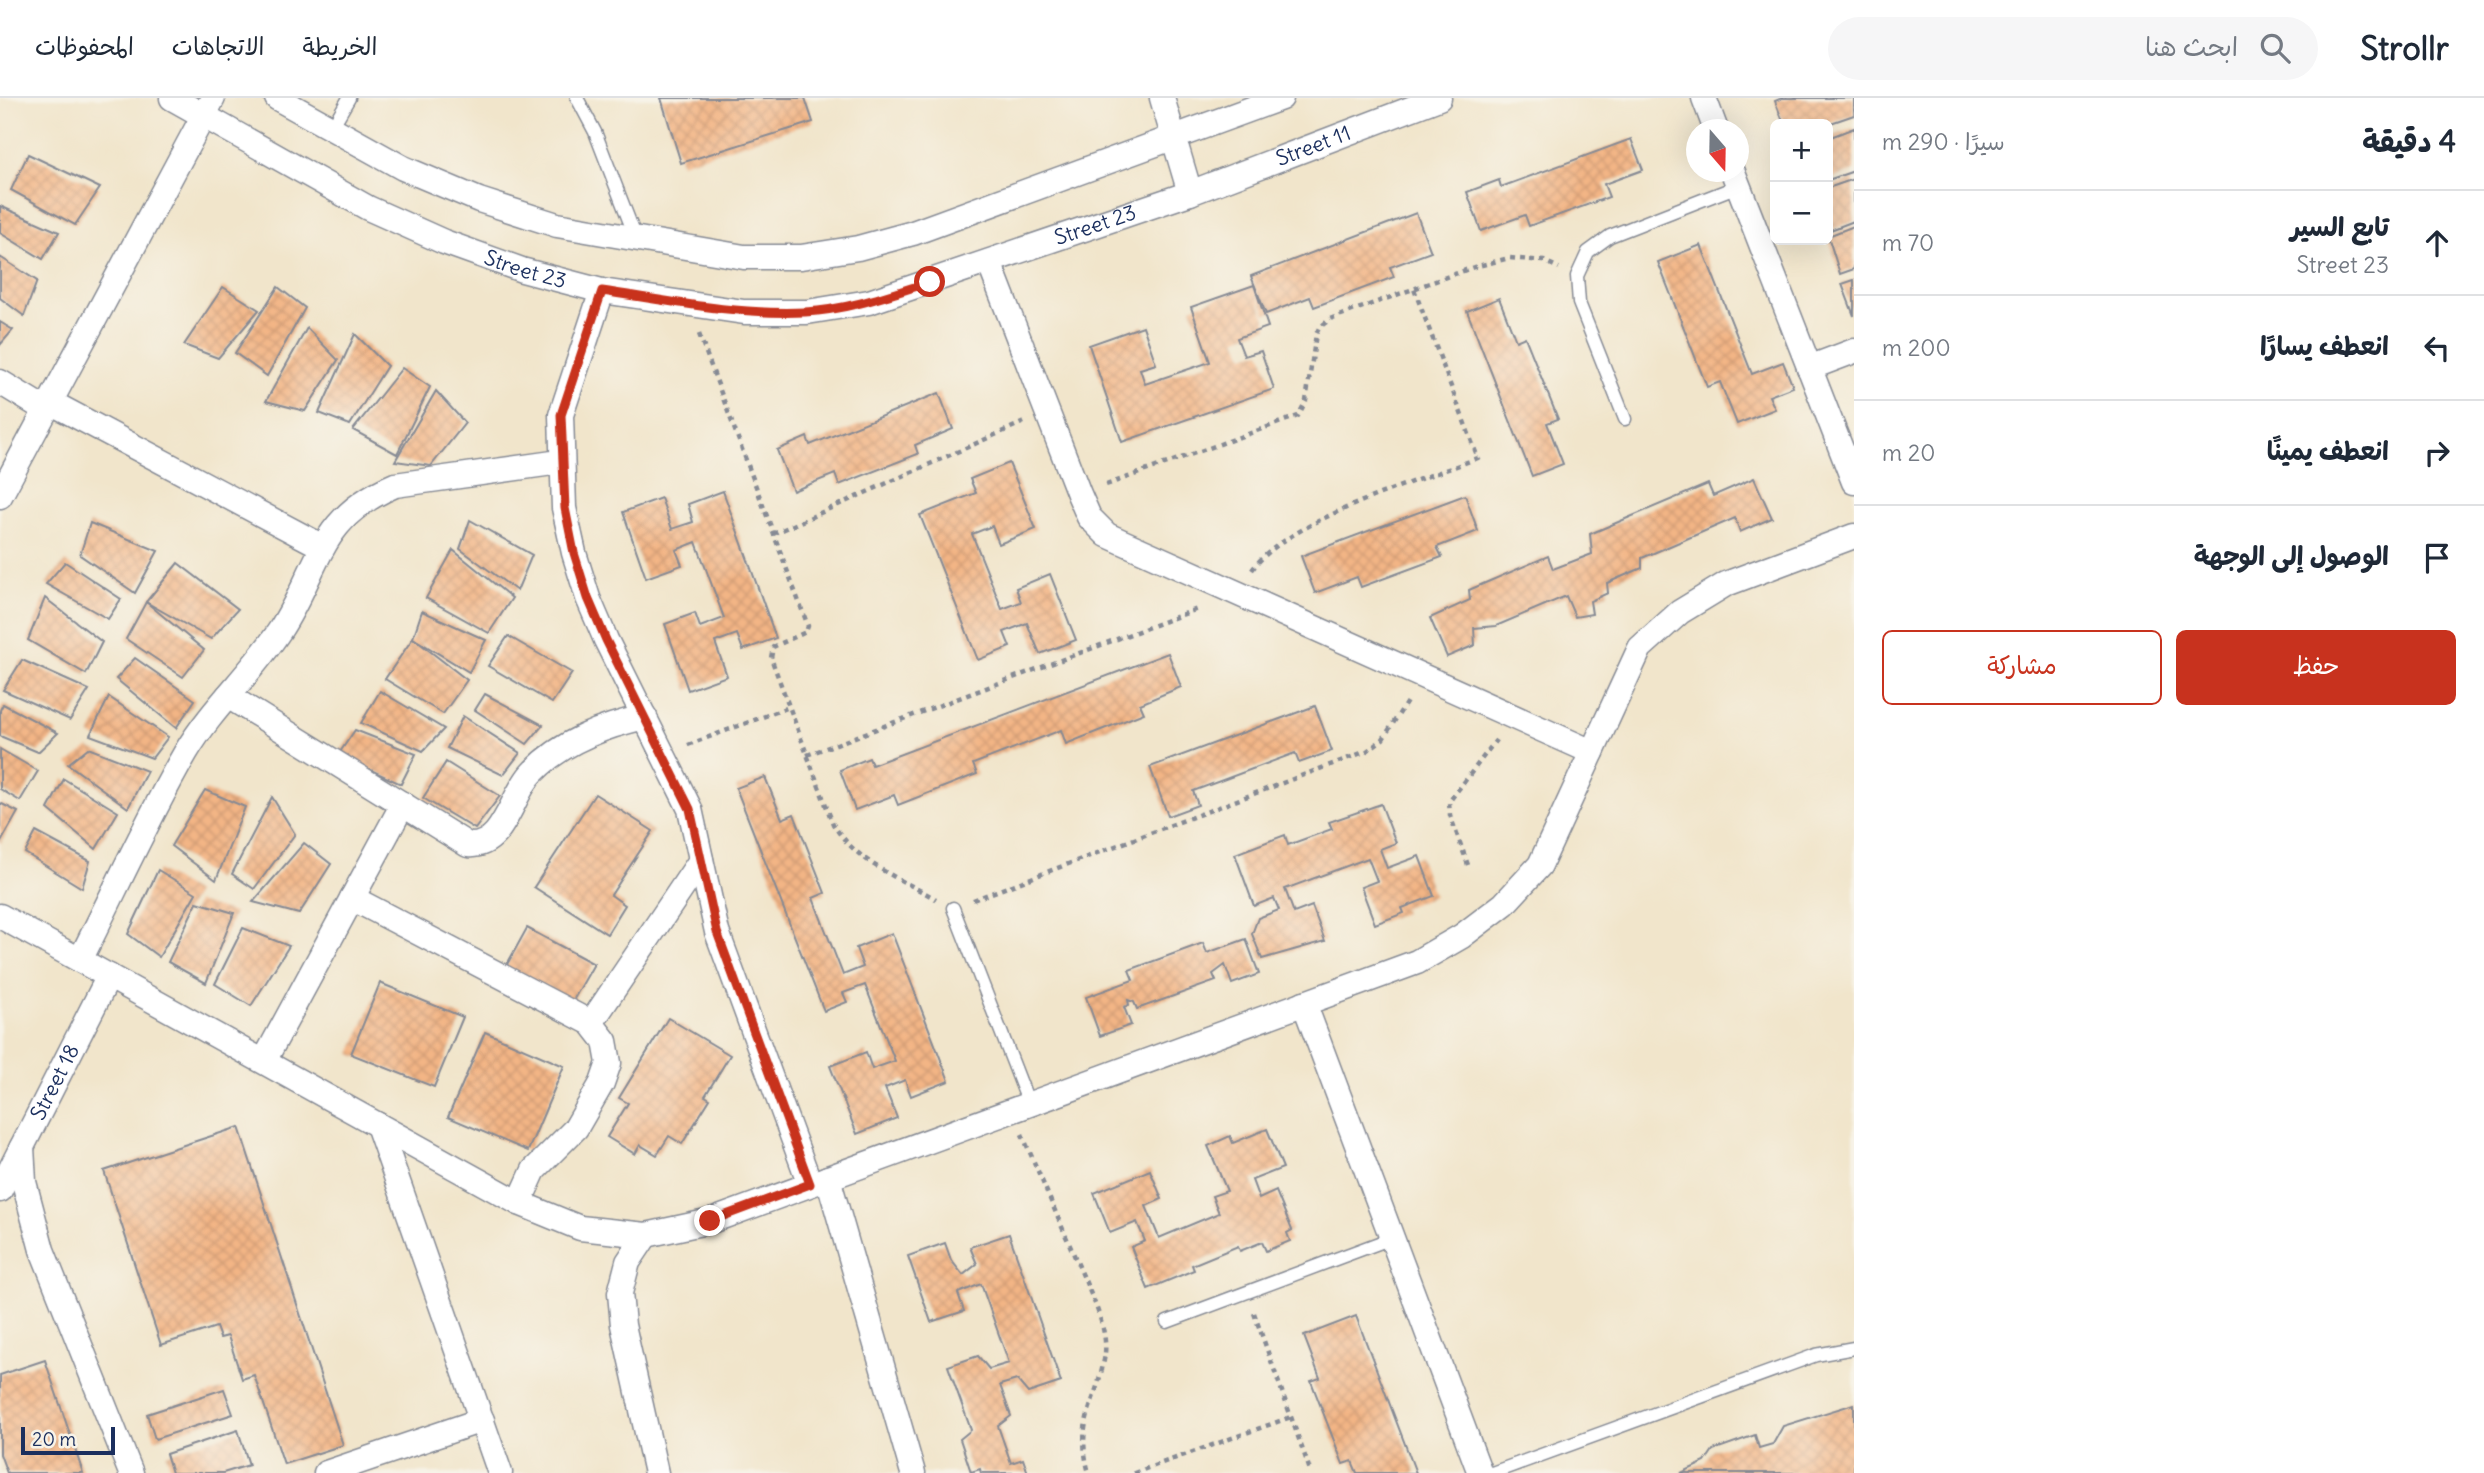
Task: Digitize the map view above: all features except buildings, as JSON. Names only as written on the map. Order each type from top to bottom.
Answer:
[{"type":"street","name":"Street 23","points":[[172,98],[208,107],[368,208],[443,242],[522,270],[602,291],[744,312],[807,312],[869,302],[1190,193]]},
{"type":"street","points":[[277,98],[403,168],[478,200],[557,225],[637,241],[744,257],[801,257],[858,248],[913,233],[1281,98]]},
{"type":"street","points":[[1162,98],[1190,193]]},
{"type":"street","name":"Street 11","points":[[1190,193],[1439,98]]},
{"type":"street","points":[[1704,98],[1712,119]]},
{"type":"street","points":[[0,496],[208,107]]},
{"type":"street","points":[[1737,182],[1854,482]]},
{"type":"street","points":[[989,262],[1079,494],[1089,517],[1107,535],[1592,752]]},
{"type":"street","points":[[602,291],[561,415],[560,462],[569,531],[588,598],[690,809],[717,932],[819,1181],[913,1473]]},
{"type":"street","points":[[1809,368],[1854,351]]},
{"type":"street","points":[[0,382],[323,547]]},
{"type":"street","points":[[80,960],[187,752],[283,625],[331,532],[349,511],[370,495],[394,485],[560,462]]},
{"type":"street","points":[[0,916],[519,1202],[580,1228],[646,1235],[710,1221],[1417,962],[1462,936],[1504,904],[1540,865],[1640,648],[1680,612],[1726,584],[1854,536]]},
{"type":"street","points":[[228,696],[468,845],[485,844],[492,838],[530,774],[555,753],[583,736],[614,724],[645,717]]},
{"type":"street","points":[[264,1061],[403,804]]},
{"type":"street","points":[[592,1023],[701,860]]},
{"type":"street","points":[[352,898],[592,1023],[605,1041],[609,1063],[602,1083],[576,1128],[534,1170],[519,1202]]},
{"type":"street","name":"Street 18","points":[[0,1190],[109,975]]},
{"type":"street","points":[[1304,1003],[1480,1473]]},
{"type":"street","points":[[378,1125],[500,1473]]},
{"type":"street","points":[[22,1147],[31,1217],[131,1473]]},
{"type":"street","points":[[646,1235],[628,1262],[620,1293],[623,1325],[656,1473]]},
{"type":"street","points":[[326,1473],[482,1420]]},
{"type":"lane","points":[[331,129],[349,98]]},
{"type":"lane","points":[[577,98],[595,132],[637,241]]},
{"type":"lane","points":[[1625,419],[1579,303],[1577,276],[1588,252],[1610,236],[1729,182]]},
{"type":"lane","points":[[953,908],[1020,1107]]},
{"type":"lane","points":[[1167,1322],[1392,1238]]},
{"type":"lane","points":[[1492,1473],[1816,1354],[1854,1348]]},
{"type":"path","points":[[1079,494],[1298,416],[1307,401],[1319,328],[1330,319],[1508,258],[1544,261],[1577,276]]},
{"type":"path","points":[[807,755],[1237,594],[1254,566],[1277,543],[1304,526],[1478,458],[1414,289]]},
{"type":"path","points":[[687,304],[808,626],[806,632],[778,644],[770,653],[833,824],[845,843],[861,858],[953,908],[1367,751],[1383,739],[1423,677]]},
{"type":"path","points":[[774,534],[1047,412]]},
{"type":"path","points":[[664,753],[789,707]]},
{"type":"path","points":[[1468,865],[1450,815],[1449,802],[1514,717]]},
{"type":"path","points":[[1020,1107],[1104,1332],[1104,1359],[1084,1419],[1084,1454],[1089,1473]]},
{"type":"path","points":[[1247,1292],[1311,1473]]},
{"type":"path","points":[[1134,1473],[1291,1417]]},
{"type":"route","points":[[710,1221],[810,1184],[717,932],[707,896],[697,834],[681,785],[606,640],[588,598],[574,553],[565,508],[560,462],[561,415],[602,291],[744,312],[807,312],[869,302],[930,282]]}]
